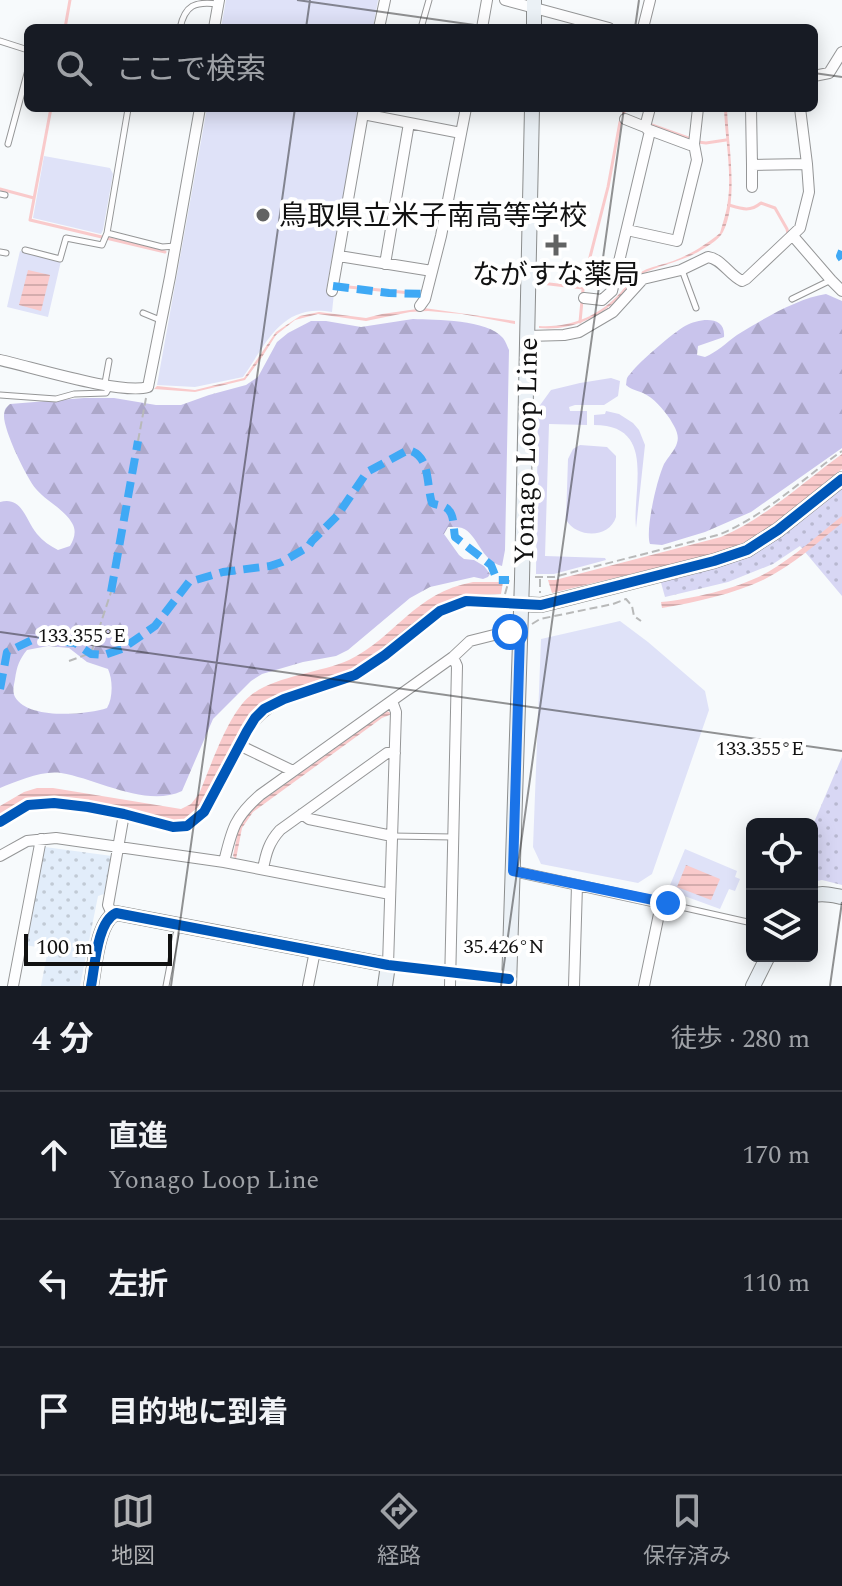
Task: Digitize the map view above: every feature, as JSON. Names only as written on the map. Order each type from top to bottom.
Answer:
[{"type":"main road","name":"Yonago Loop Line","points":[[509,983],[525,630],[521,604],[532,112]]},
{"type":"main road","points":[[521,604],[555,602],[747,550],[778,530],[842,479]]},
{"type":"main road","points":[[818,895],[842,897]]},
{"type":"main road","points":[[91,986],[103,925],[112,914],[123,913],[388,965],[385,986]]},
{"type":"main road","points":[[753,986],[765,962]]},
{"type":"street","points":[[380,24],[385,0]]},
{"type":"street","points":[[483,24],[487,0]]},
{"type":"street","points":[[505,0],[534,4],[596,24]]},
{"type":"street","points":[[644,24],[650,0]]},
{"type":"street","points":[[215,24],[219,2]]},
{"type":"street","points":[[818,75],[829,73],[842,52]]},
{"type":"street","points":[[0,360],[108,385],[139,390],[148,387],[199,112]]},
{"type":"street","points":[[332,291],[363,112]]},
{"type":"street","points":[[367,112],[461,133]]},
{"type":"street","points":[[420,306],[425,299],[432,271],[465,112]]},
{"type":"street","points":[[584,298],[602,300],[612,291],[650,112]]},
{"type":"street","points":[[627,230],[677,241],[697,160],[694,144],[698,112]]},
{"type":"street","points":[[751,112],[752,187]]},
{"type":"street","points":[[527,336],[579,332],[613,312],[643,279],[681,270],[711,257],[737,279],[744,280],[800,228],[809,192],[800,112]]},
{"type":"street","points":[[625,119],[694,144]]},
{"type":"street","points":[[385,264],[409,123]]},
{"type":"street","points":[[752,165],[807,164]]},
{"type":"street","points":[[793,236],[842,291]]},
{"type":"street","points":[[339,256],[432,271]]},
{"type":"street","points":[[0,822],[28,805],[72,804],[173,827],[187,826],[204,812],[239,745],[264,709],[355,675],[440,611],[466,601],[521,604]]},
{"type":"street","points":[[224,862],[233,826],[244,809],[293,771],[453,657],[470,641],[525,630]]},
{"type":"street","points":[[450,986],[457,666],[453,657]]},
{"type":"street","points":[[392,701],[396,712],[388,965],[509,983]]},
{"type":"street","points":[[239,745],[293,771]]},
{"type":"street","points":[[263,869],[267,848],[280,830],[387,753],[395,753]]},
{"type":"street","points":[[112,914],[108,905],[124,814]]},
{"type":"street","points":[[302,814],[309,819],[392,836]]},
{"type":"street","points":[[0,856],[27,841],[56,838],[224,862],[390,894]]},
{"type":"street","points":[[13,986],[41,839]]},
{"type":"street","points":[[513,871],[656,902],[659,914],[644,986]]},
{"type":"street","points":[[574,986],[577,885]]},
{"type":"street","points":[[308,986],[315,951]]},
{"type":"lane","points":[[422,24],[429,0]]},
{"type":"lane","points":[[181,24],[184,13],[194,5],[219,2]]},
{"type":"lane","points":[[0,41],[24,49]]},
{"type":"lane","points":[[8,144],[24,85]]},
{"type":"lane","points":[[25,250],[60,259],[66,238],[102,245],[107,233],[127,112]]},
{"type":"lane","points":[[107,233],[162,247],[176,246]]},
{"type":"lane","points":[[681,270],[696,308]]},
{"type":"lane","points":[[792,299],[831,280]]},
{"type":"lane","points":[[143,313],[161,320]]},
{"type":"lane","points":[[0,395],[56,399],[74,394],[106,393],[109,361]]},
{"type":"lane","points":[[392,836],[454,837]]},
{"type":"lane","points":[[656,902],[746,922]]},
{"type":"lane","points":[[166,986],[176,934]]},
{"type":"path","points":[[138,441],[146,388]]},
{"type":"path","points":[[532,577],[554,577],[718,535],[738,527],[842,451]]},
{"type":"path","points":[[540,577],[540,594]]},
{"type":"path","points":[[504,595],[509,580]]},
{"type":"path","points":[[69,661],[91,653],[111,592]]},
{"type":"path","points":[[525,630],[540,619],[626,599],[632,606],[634,616],[641,621]]},
{"type":"shaded area","points":[[226,0],[378,0],[374,24],[222,24]]},
{"type":"shaded area","name":"鳥取県立米子南高等学校","points":[[206,112],[358,112],[326,291],[334,293],[332,312],[300,314],[277,328],[243,377],[195,387],[157,385]]},
{"type":"shaded area","points":[[724,112],[727,112],[732,188],[728,219],[721,235],[712,244],[691,255],[640,275],[619,298],[592,318],[561,328],[539,328],[562,325],[594,314],[613,300],[639,273],[686,256],[720,233],[727,208],[729,166]]},
{"type":"shaded area","points":[[44,156],[110,168],[113,174],[101,234],[33,218]]},
{"type":"shaded area","points":[[20,251],[61,261],[48,317],[7,307]]},
{"type":"shaded area","points":[[28,270],[50,275],[41,311],[19,305]]},
{"type":"shaded area","points":[[424,308],[515,321],[515,324],[428,311],[366,321],[318,314],[295,320],[276,335],[245,380],[195,392],[154,389],[157,386],[195,390],[244,378],[276,332],[300,316],[319,312],[366,318]]},
{"type":"shaded area","points":[[611,378],[620,381],[618,396],[604,405],[569,407],[570,411],[587,411],[587,425],[549,424],[545,556],[606,560],[554,574],[536,574],[538,408],[551,390]]},
{"type":"shaded area","points":[[606,411],[619,414],[633,423],[645,445],[636,528],[638,478],[634,447],[627,436],[614,428],[594,425],[594,415],[605,414]]},
{"type":"shaded area","points":[[580,445],[607,447],[616,456],[616,517],[607,529],[592,534],[577,530],[566,520],[568,459],[573,449]]},
{"type":"shaded area","points":[[842,454],[842,469],[766,530],[745,542],[715,554],[552,593],[548,580],[721,537],[738,529],[769,510]]},
{"type":"shaded area","points":[[842,484],[842,596],[800,546],[773,564],[728,582],[665,597],[660,579],[721,563]]},
{"type":"shaded area","points":[[842,516],[842,523],[765,579],[728,593],[662,608],[661,602],[716,592],[768,572]]},
{"type":"shaded area","points":[[473,582],[503,582],[501,594],[472,595],[445,604],[361,667],[259,706],[246,722],[207,803],[186,820],[166,820],[129,811],[49,800],[0,819],[0,806],[37,788],[181,809],[191,804],[199,794],[235,714],[250,696],[284,679],[349,660],[380,640],[420,605],[453,588]]},
{"type":"shaded area","points":[[620,621],[705,691],[709,710],[652,874],[638,883],[541,864],[533,847],[541,639]]},
{"type":"shaded area","points":[[387,711],[392,714],[382,718],[253,812],[242,828],[236,859],[233,856],[239,827],[251,809]]},
{"type":"shaded area","points":[[842,757],[842,885],[818,881],[816,818]]},
{"type":"shaded area","points":[[45,847],[112,856],[104,894],[98,896],[80,986],[41,986],[48,949],[25,945]]},
{"type":"shaded area","points":[[685,849],[737,871],[735,877],[740,879],[735,891],[729,889],[720,909],[668,890]]},
{"type":"shaded area","points":[[686,865],[720,879],[711,900],[677,887]]},
{"type":"green space","points":[[826,294],[842,301],[842,448],[751,512],[705,532],[662,545],[650,544],[650,516],[655,492],[678,436],[658,404],[626,385],[628,376],[665,341],[691,323],[711,320],[724,330],[724,337],[698,346],[697,355],[705,357],[780,310]]},
{"type":"green space","points":[[413,319],[447,320],[485,327],[504,340],[509,350],[505,550],[502,566],[484,553],[467,531],[448,527],[444,534],[459,555],[484,566],[490,574],[488,577],[430,587],[410,598],[348,650],[336,656],[262,674],[251,681],[213,719],[182,791],[168,795],[138,794],[54,772],[0,788],[0,502],[13,502],[18,506],[37,534],[58,550],[70,546],[75,532],[69,518],[32,483],[7,431],[6,408],[10,404],[84,398],[181,405],[246,385],[258,377],[277,342],[311,321],[361,327]],"holes":[[[48,646],[69,648],[87,662],[108,669],[112,689],[107,708],[58,714],[22,704],[15,697],[14,688],[19,663],[27,650]]]},
{"type":"waterway","points":[[66,24],[70,0]]},
{"type":"waterway","points":[[50,112],[30,220],[165,252]]},
{"type":"waterway","points":[[580,322],[585,268],[608,187],[624,112]]},
{"type":"waterway","points":[[649,124],[691,139]]},
{"type":"waterway","points":[[698,142],[726,140]]},
{"type":"waterway","points":[[0,189],[34,198]]},
{"type":"waterway","points":[[729,205],[746,209],[761,203],[775,208],[788,234]]},
{"type":"waterway","points":[[541,283],[583,288]]},
{"type":"waterway","points":[[338,286],[421,294]]},
{"type":"marked path","points":[[842,251],[842,259]]},
{"type":"marked path","points":[[333,286],[427,294]]},
{"type":"marked path","points":[[111,592],[138,441]]},
{"type":"marked path","points":[[0,689],[7,652],[34,639],[75,643],[91,654],[104,655],[122,649],[155,626],[189,582],[223,572],[270,566],[308,547],[337,516],[367,472],[408,450],[421,458],[432,503],[448,509],[455,537],[491,565],[497,580],[509,580]]},
{"type":"cycle path","points":[[0,822],[28,805],[54,803],[124,814],[173,827],[187,826],[204,812],[247,731],[264,709],[355,675],[440,611],[466,601],[541,605],[714,561],[747,550],[778,530],[842,479]]},
{"type":"cycle path","points":[[91,986],[101,935],[116,913],[388,965],[509,979]]},
{"type":"place","name":"鳥取県立米子南高等学校","points":[[263,215]]},
{"type":"place","name":"ながすな薬局","points":[[556,245]]},
{"type":"route","points":[[510,632],[520,633],[513,871],[668,903]]}]
